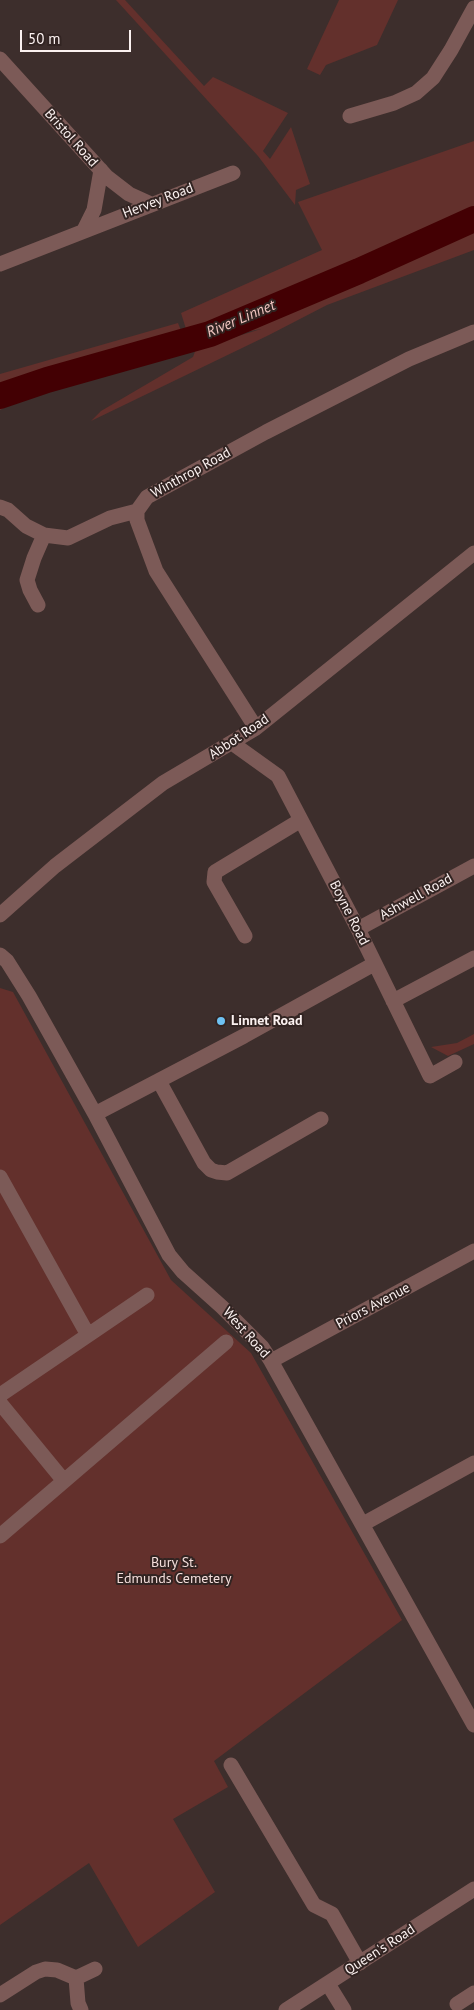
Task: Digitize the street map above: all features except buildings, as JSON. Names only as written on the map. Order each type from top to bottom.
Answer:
[{"type":"street","points":[[350,116],[394,103],[416,92],[433,78],[474,8]]},
{"type":"street","name":"Bristol Road","points":[[0,59],[101,170],[129,194],[152,204]]},
{"type":"street","points":[[84,230],[94,210],[101,170]]},
{"type":"street","name":"Hervey Road","points":[[0,264],[233,173]]},
{"type":"street","name":"Winthrop Road","points":[[137,511],[147,497],[266,432],[409,359],[474,332]]},
{"type":"street","points":[[0,507],[8,510],[26,526],[44,535],[68,538],[110,518],[137,511],[137,520],[156,571],[256,728]]},
{"type":"street","points":[[38,605],[27,580],[44,535]]},
{"type":"street","name":"Abbot Road","points":[[0,914],[55,866],[163,784],[256,728],[474,552]]},
{"type":"street","name":"Boyne Road","points":[[232,743],[278,776],[358,929],[430,1076],[455,1062]]},
{"type":"street","points":[[244,936],[214,882],[215,872],[301,820]]},
{"type":"street","name":"Ashwell Road","points":[[358,929],[474,866]]},
{"type":"street","name":"West Road","points":[[0,955],[7,961],[29,996],[95,1114],[169,1255],[184,1272],[262,1347],[271,1361],[474,1725]]},
{"type":"street","points":[[393,1001],[474,958]]},
{"type":"street","points":[[95,1114],[374,964]]},
{"type":"street","points":[[159,1081],[204,1163],[210,1170],[217,1172],[227,1173],[321,1119]]},
{"type":"street","points":[[0,1177],[88,1335]]},
{"type":"street","name":"Priors Avenue","points":[[271,1361],[474,1251]]},
{"type":"street","points":[[0,1395],[147,1295]]},
{"type":"street","points":[[0,1536],[226,1342]]},
{"type":"street","points":[[0,1403],[64,1481]]},
{"type":"street","points":[[362,1524],[474,1463]]},
{"type":"street","points":[[231,1765],[314,1905],[332,1914],[360,1963]]},
{"type":"street","name":"Queen's Road","points":[[286,2010],[474,1889]]},
{"type":"street","points":[[0,1995],[36,1972],[45,1969],[57,1970],[76,1978],[96,1969]]},
{"type":"street","points":[[76,1978],[78,2003],[81,2010]]},
{"type":"street","points":[[328,1984],[344,2010]]},
{"type":"street","points":[[457,2004],[474,1993]]},
{"type":"green space","points":[[116,0],[125,0],[204,86],[213,77],[288,113],[263,151],[270,159],[291,127],[310,184],[296,190],[295,205],[258,156]]},
{"type":"green space","points":[[339,0],[398,0],[377,45],[326,65],[320,75],[307,69]]},
{"type":"green space","points":[[474,141],[474,250],[327,305],[91,421],[101,411],[193,357],[196,349],[261,329],[194,342],[186,329],[181,313],[322,250],[298,202]]},
{"type":"green space","points":[[178,323],[186,343],[60,380],[0,410],[0,374]]},
{"type":"green space","name":"Bury St. Edmunds Cemetery","points":[[0,988],[13,992],[171,1280],[251,1353],[402,1620],[214,1761],[228,1787],[173,1819],[215,1892],[138,1947],[89,1863],[0,1925]]},
{"type":"green space","points":[[474,1034],[474,1044],[448,1056],[431,1047],[457,1043]]},
{"type":"waterway","name":"River Linnet","points":[[0,396],[47,380],[210,334],[359,271],[474,219]]},
{"type":"place","name":"Linnet Road","points":[[221,1021]]}]
